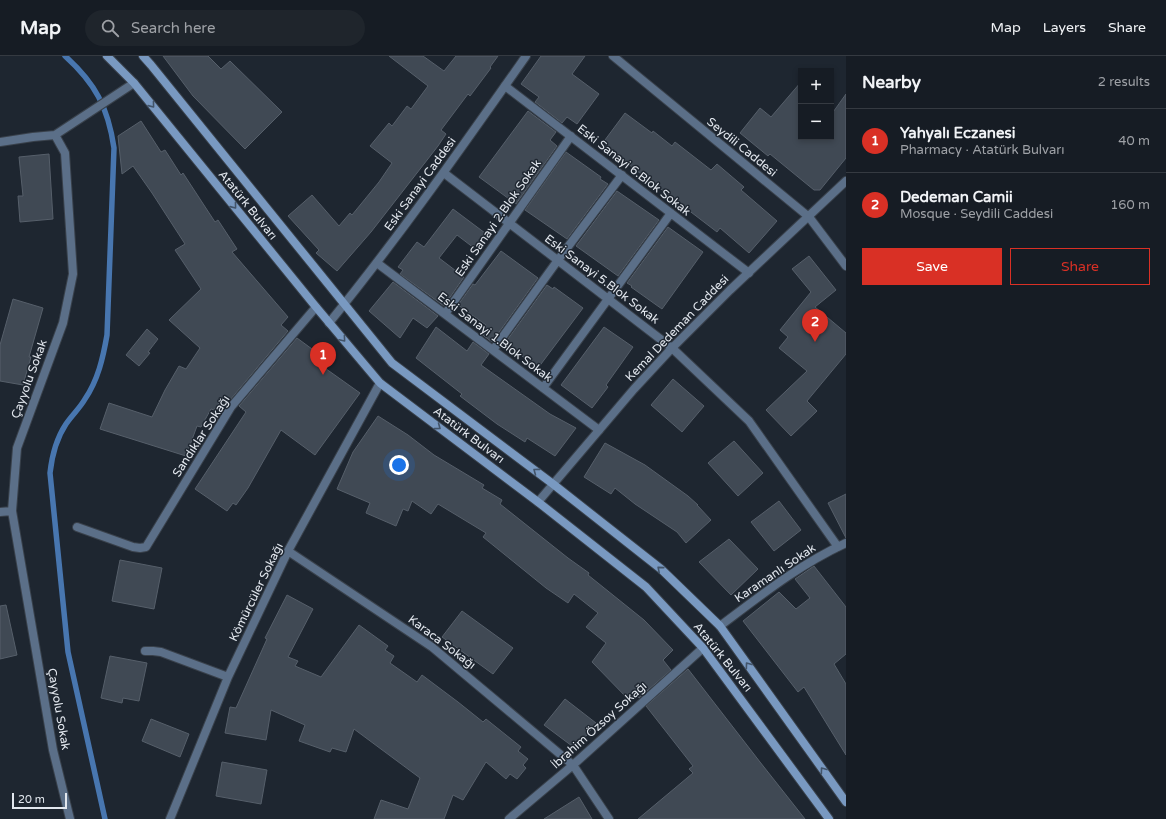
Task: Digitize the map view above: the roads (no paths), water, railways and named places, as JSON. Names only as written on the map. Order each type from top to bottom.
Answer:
[{"type":"main road","name":"Atatürk Bulvarı","points":[[107,56],[134,83],[329,323],[380,383],[538,502],[646,587],[703,648],[829,819]]},
{"type":"main road","name":"Atatürk Bulvarı","points":[[142,56],[152,65],[392,363],[553,484],[661,569],[720,626],[846,802]]},
{"type":"street","name":"Eski Sanayi Caddesi","points":[[329,323],[377,263],[444,173],[526,56]]},
{"type":"street","name":"Seydili Caddesi","points":[[613,56],[809,217],[846,266]]},
{"type":"street","points":[[0,142],[55,135],[134,83]]},
{"type":"street","name":"Eski Sanayi 6.Blok Sokak","points":[[505,86],[749,273]]},
{"type":"street","name":"Çayyolu Sokak","points":[[55,135],[65,153],[73,274],[63,323],[17,448],[12,510],[53,750],[70,819]]},
{"type":"street","name":"Eski Sanayi 2.Blok Sokak","points":[[445,314],[571,136]]},
{"type":"street","name":"Eski Sanayi 5.Blok Sokak","points":[[444,173],[672,348],[749,422],[838,546]]},
{"type":"street","points":[[493,350],[622,175]]},
{"type":"street","name":"Kemal Dedeman Caddesi","points":[[538,502],[634,389],[672,348],[846,181]]},
{"type":"street","points":[[543,388],[671,213]]},
{"type":"street","name":"Eski Sanayi 1.Blok Sokak","points":[[377,263],[599,430]]},
{"type":"street","name":"Sandıklar Sokağı","points":[[77,527],[133,546],[140,548],[146,547],[231,407],[316,307]]},
{"type":"street","name":"Kömürcüler Sokağı","points":[[170,819],[228,677],[288,551],[380,383]]},
{"type":"street","points":[[0,512],[12,510]]},
{"type":"street","name":"Karamanlı Sokak","points":[[720,626],[804,566],[838,546],[846,543]]},
{"type":"street","name":"Karaca Sokağı","points":[[288,551],[432,647],[573,765],[609,819]]},
{"type":"street","name":"İbrahim Özsoy Sokağı","points":[[509,819],[573,765],[703,648]]},
{"type":"street","points":[[145,651],[162,652],[228,677]]},
{"type":"waterway","points":[[65,56],[92,86],[104,108],[114,148],[107,335],[102,360],[90,392],[66,424],[57,441],[50,473],[68,652],[105,819]]},
{"type":"place","name":"Dedeman Camii","points":[[815,342]]},
{"type":"place","name":"Yahyalı Eczanesi","points":[[323,375]]}]
